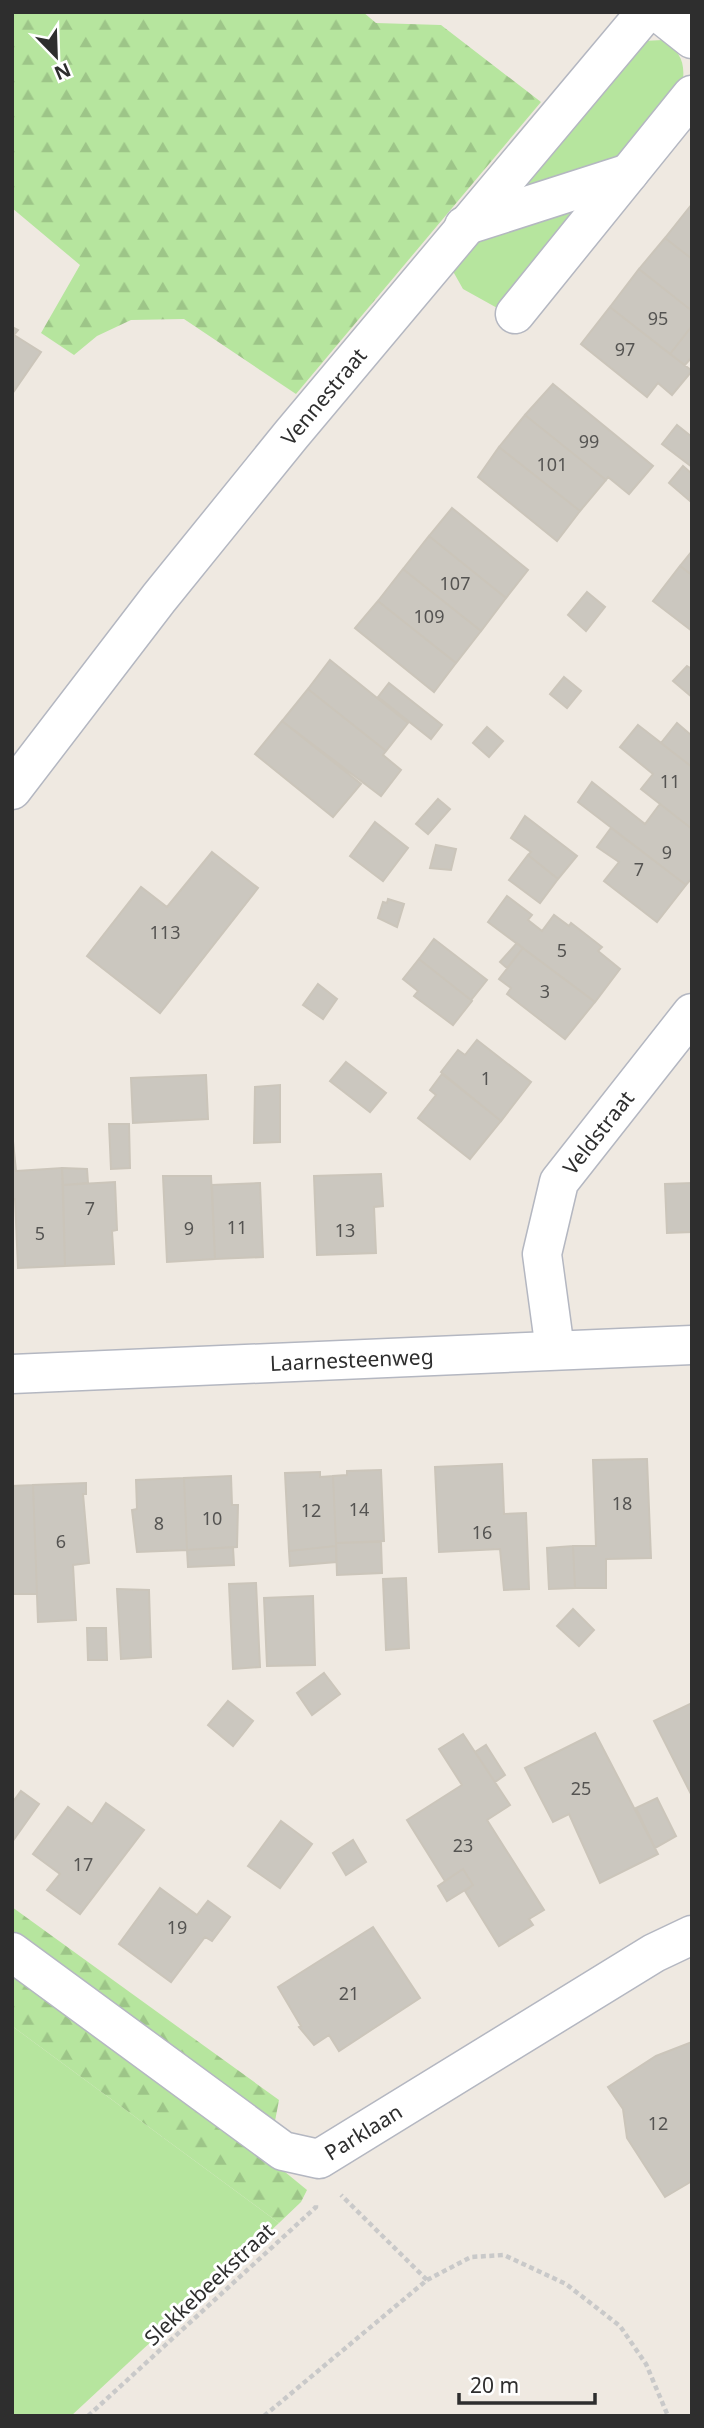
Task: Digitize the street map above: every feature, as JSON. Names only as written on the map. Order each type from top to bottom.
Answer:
[{"type":"street","name":"Vennestraat","points":[[12,790],[159,598],[464,226],[646,12]]},
{"type":"street","points":[[659,12],[692,39]]},
{"type":"street","points":[[515,314],[692,95]]},
{"type":"street","points":[[464,226],[629,173]]},
{"type":"street","name":"Veldstraat","points":[[555,1350],[542,1254],[559,1182],[692,1013]]},
{"type":"street","name":"Laarnesteenweg","points":[[12,1374],[692,1345]]},
{"type":"street","name":"Parklaan","points":[[12,1952],[283,2151],[319,2159],[653,1952],[692,1935]]},
{"type":"path","points":[[319,2159],[328,2182],[427,2280]]},
{"type":"path","name":"Slekkebeekstraat","points":[[88,2416],[316,2207],[319,2159]]},
{"type":"path","points":[[264,2416],[427,2280],[471,2256],[504,2255],[566,2284],[621,2326],[646,2364],[668,2416]]},
{"type":"green space","points":[[12,12],[363,12],[376,23],[441,25],[541,102],[296,394],[184,319],[131,320],[97,336],[74,355],[41,333],[80,265],[12,208]]},
{"type":"green space","points":[[663,40],[680,57],[683,80],[611,166],[499,201],[643,41]]},
{"type":"green space","points":[[590,196],[499,309],[463,289],[450,266],[482,233]]},
{"type":"green space","points":[[12,1907],[279,2100],[268,2158],[307,2190],[301,2202],[279,2223],[12,2026]]},
{"type":"green space","points":[[12,2026],[279,2223],[71,2416],[12,2416]]},
{"type":"building","points":[[692,204],[692,259],[665,238]]},
{"type":"building","points":[[665,238],[692,259],[692,311],[639,269]]},
{"type":"building","points":[[639,269],[692,311],[692,326],[670,354],[610,307]]},
{"type":"building","points":[[610,307],[692,371],[672,395],[658,383],[647,397],[581,344]]},
{"type":"building","points":[[692,326],[692,357],[685,365],[670,354]]},
{"type":"building","points":[[12,327],[18,330],[14,335],[41,352],[12,394]]},
{"type":"building","points":[[553,384],[653,466],[629,494],[608,477],[606,480],[525,415]]},
{"type":"building","points":[[525,415],[606,480],[580,511],[499,447]]},
{"type":"building","points":[[677,425],[692,437],[692,467],[662,444]]},
{"type":"building","points":[[499,447],[580,511],[557,541],[478,477]]},
{"type":"building","points":[[683,466],[692,474],[690,501],[669,483]]},
{"type":"building","points":[[452,508],[528,570],[506,598],[429,536]]},
{"type":"building","points":[[429,536],[506,598],[481,631],[403,569]]},
{"type":"building","points":[[692,551],[692,575],[680,566]]},
{"type":"building","points":[[680,566],[692,575],[692,631],[653,601]]},
{"type":"building","points":[[403,569],[481,631],[456,663],[378,601]]},
{"type":"building","points":[[587,592],[605,607],[586,631],[568,615]]},
{"type":"building","points":[[378,601],[456,663],[434,692],[355,628]]},
{"type":"building","points":[[330,660],[408,723],[386,751],[308,689]]},
{"type":"building","points":[[687,666],[692,669],[692,697],[673,681]]},
{"type":"building","points":[[564,677],[581,691],[567,708],[550,694]]},
{"type":"building","points":[[389,683],[442,725],[431,739],[378,697]]},
{"type":"building","points":[[308,689],[386,751],[383,755],[401,770],[381,796],[282,721]]},
{"type":"building","points":[[282,721],[361,784],[333,817],[255,754]]},
{"type":"building","points":[[677,723],[692,736],[692,767],[661,743]]},
{"type":"building","points":[[638,725],[692,767],[692,829],[641,789],[653,774],[620,747]]},
{"type":"building","points":[[487,727],[503,741],[489,757],[473,743]]},
{"type":"building","points":[[592,782],[645,824],[660,804],[692,829],[692,878],[686,885],[578,802]]},
{"type":"building","points":[[438,799],[450,809],[428,834],[416,824]]},
{"type":"building","points":[[525,816],[577,856],[558,879],[528,855],[531,852],[511,838]]},
{"type":"building","points":[[375,822],[408,848],[383,881],[350,856]]},
{"type":"building","points":[[611,828],[686,885],[657,922],[604,881],[619,862],[597,847]]},
{"type":"building","points":[[436,845],[456,849],[451,870],[430,868]]},
{"type":"building","points":[[212,852],[258,888],[160,1013],[87,956],[141,887],[167,907]]},
{"type":"building","points":[[528,855],[558,879],[540,903],[509,880]]},
{"type":"building","points":[[507,896],[532,915],[528,920],[542,931],[554,915],[569,926],[571,923],[602,947],[598,951],[620,969],[595,1002],[488,922]]},
{"type":"building","points":[[388,899],[404,904],[397,927],[378,918],[383,902],[387,903]]},
{"type":"building","points":[[434,939],[487,980],[471,1000],[419,959]]},
{"type":"building","points":[[517,943],[523,948],[507,968],[500,962]]},
{"type":"building","points":[[523,948],[595,1002],[565,1039],[507,994],[511,988],[499,979]]},
{"type":"building","points":[[419,959],[472,1001],[453,1025],[414,996],[418,991],[403,979]]},
{"type":"building","points":[[318,984],[337,999],[323,1019],[303,1005]]},
{"type":"building","points":[[477,1040],[531,1082],[501,1121],[441,1072],[458,1050],[465,1055]]},
{"type":"building","points":[[346,1062],[386,1093],[370,1112],[330,1081]]},
{"type":"building","points":[[442,1074],[501,1121],[470,1159],[418,1118],[436,1095],[430,1090]]},
{"type":"building","points":[[206,1075],[208,1119],[133,1123],[131,1078]]},
{"type":"building","points":[[280,1085],[280,1142],[254,1143],[255,1087]]},
{"type":"building","points":[[109,1124],[129,1124],[130,1168],[111,1169]]},
{"type":"building","points":[[12,1131],[16,1171],[62,1168],[65,1266],[18,1268],[15,1199],[12,1199]]},
{"type":"building","points":[[62,1168],[87,1169],[88,1183],[63,1185]]},
{"type":"building","points":[[381,1174],[383,1206],[374,1207],[376,1253],[317,1255],[314,1176]]},
{"type":"building","points":[[163,1176],[211,1176],[215,1259],[167,1262]]},
{"type":"building","points":[[115,1182],[117,1230],[112,1231],[114,1264],[65,1266],[63,1185]]},
{"type":"building","points":[[260,1183],[263,1257],[215,1259],[212,1185]]},
{"type":"building","points":[[692,1183],[692,1232],[667,1233],[665,1184]]},
{"type":"building","points":[[647,1459],[651,1558],[606,1559],[606,1588],[575,1588],[573,1546],[596,1546],[593,1460]]},
{"type":"building","points":[[502,1464],[504,1514],[526,1513],[529,1589],[504,1590],[500,1549],[439,1552],[435,1467]]},
{"type":"building","points":[[381,1470],[384,1541],[336,1543],[333,1476],[347,1475],[347,1471]]},
{"type":"building","points":[[320,1472],[320,1477],[333,1476],[336,1546],[289,1551],[285,1473]]},
{"type":"building","points":[[231,1476],[232,1505],[238,1505],[237,1547],[187,1550],[184,1478]]},
{"type":"building","points":[[184,1478],[187,1550],[137,1552],[132,1510],[137,1509],[136,1480]]},
{"type":"building","points":[[86,1483],[86,1494],[83,1494],[89,1563],[73,1565],[76,1620],[38,1622],[33,1485]]},
{"type":"building","points":[[33,1485],[37,1594],[12,1594],[12,1486]]},
{"type":"building","points":[[381,1542],[382,1573],[337,1575],[336,1543]]},
{"type":"building","points":[[336,1546],[336,1562],[290,1566],[289,1551]]},
{"type":"building","points":[[573,1546],[575,1588],[549,1589],[547,1548]]},
{"type":"building","points":[[233,1547],[234,1565],[188,1567],[187,1550]]},
{"type":"building","points":[[406,1578],[409,1648],[386,1650],[383,1579]]},
{"type":"building","points":[[256,1583],[260,1667],[233,1669],[229,1584]]},
{"type":"building","points":[[117,1589],[149,1590],[151,1657],[121,1659]]},
{"type":"building","points":[[313,1596],[315,1665],[267,1666],[264,1598]]},
{"type":"building","points":[[573,1609],[594,1630],[579,1646],[557,1626]]},
{"type":"building","points":[[87,1628],[106,1628],[107,1660],[88,1660]]},
{"type":"building","points":[[324,1673],[340,1694],[312,1715],[297,1693]]},
{"type":"building","points":[[228,1701],[253,1721],[233,1746],[208,1725]]},
{"type":"building","points":[[692,1703],[692,1796],[654,1721]]},
{"type":"building","points":[[595,1733],[658,1854],[600,1883],[569,1814],[553,1822],[525,1768]]},
{"type":"building","points":[[463,1734],[510,1805],[487,1820],[544,1910],[529,1919],[533,1925],[499,1946],[465,1891],[473,1885],[463,1869],[445,1881],[407,1820],[462,1785],[439,1749]]},
{"type":"building","points":[[486,1745],[505,1775],[495,1782],[475,1752]]},
{"type":"building","points":[[21,1791],[39,1804],[12,1842],[12,1803]]},
{"type":"building","points":[[657,1798],[676,1836],[655,1848],[636,1808]]},
{"type":"building","points":[[106,1803],[144,1830],[80,1914],[47,1890],[60,1874],[33,1854],[68,1807],[92,1824]]},
{"type":"building","points":[[281,1821],[312,1844],[280,1888],[248,1866]]},
{"type":"building","points":[[353,1840],[366,1862],[346,1875],[333,1853]]},
{"type":"building","points":[[463,1869],[473,1885],[447,1901],[438,1886]]},
{"type":"building","points":[[160,1888],[197,1915],[208,1901],[230,1917],[212,1941],[205,1937],[171,1982],[119,1944]]},
{"type":"building","points":[[373,1927],[420,1998],[339,2051],[329,2035],[314,2045],[299,2027],[301,2026],[278,1987]]},
{"type":"building","points":[[692,2042],[692,2181],[665,2197],[627,2138],[623,2109],[608,2087],[656,2056]]}]
